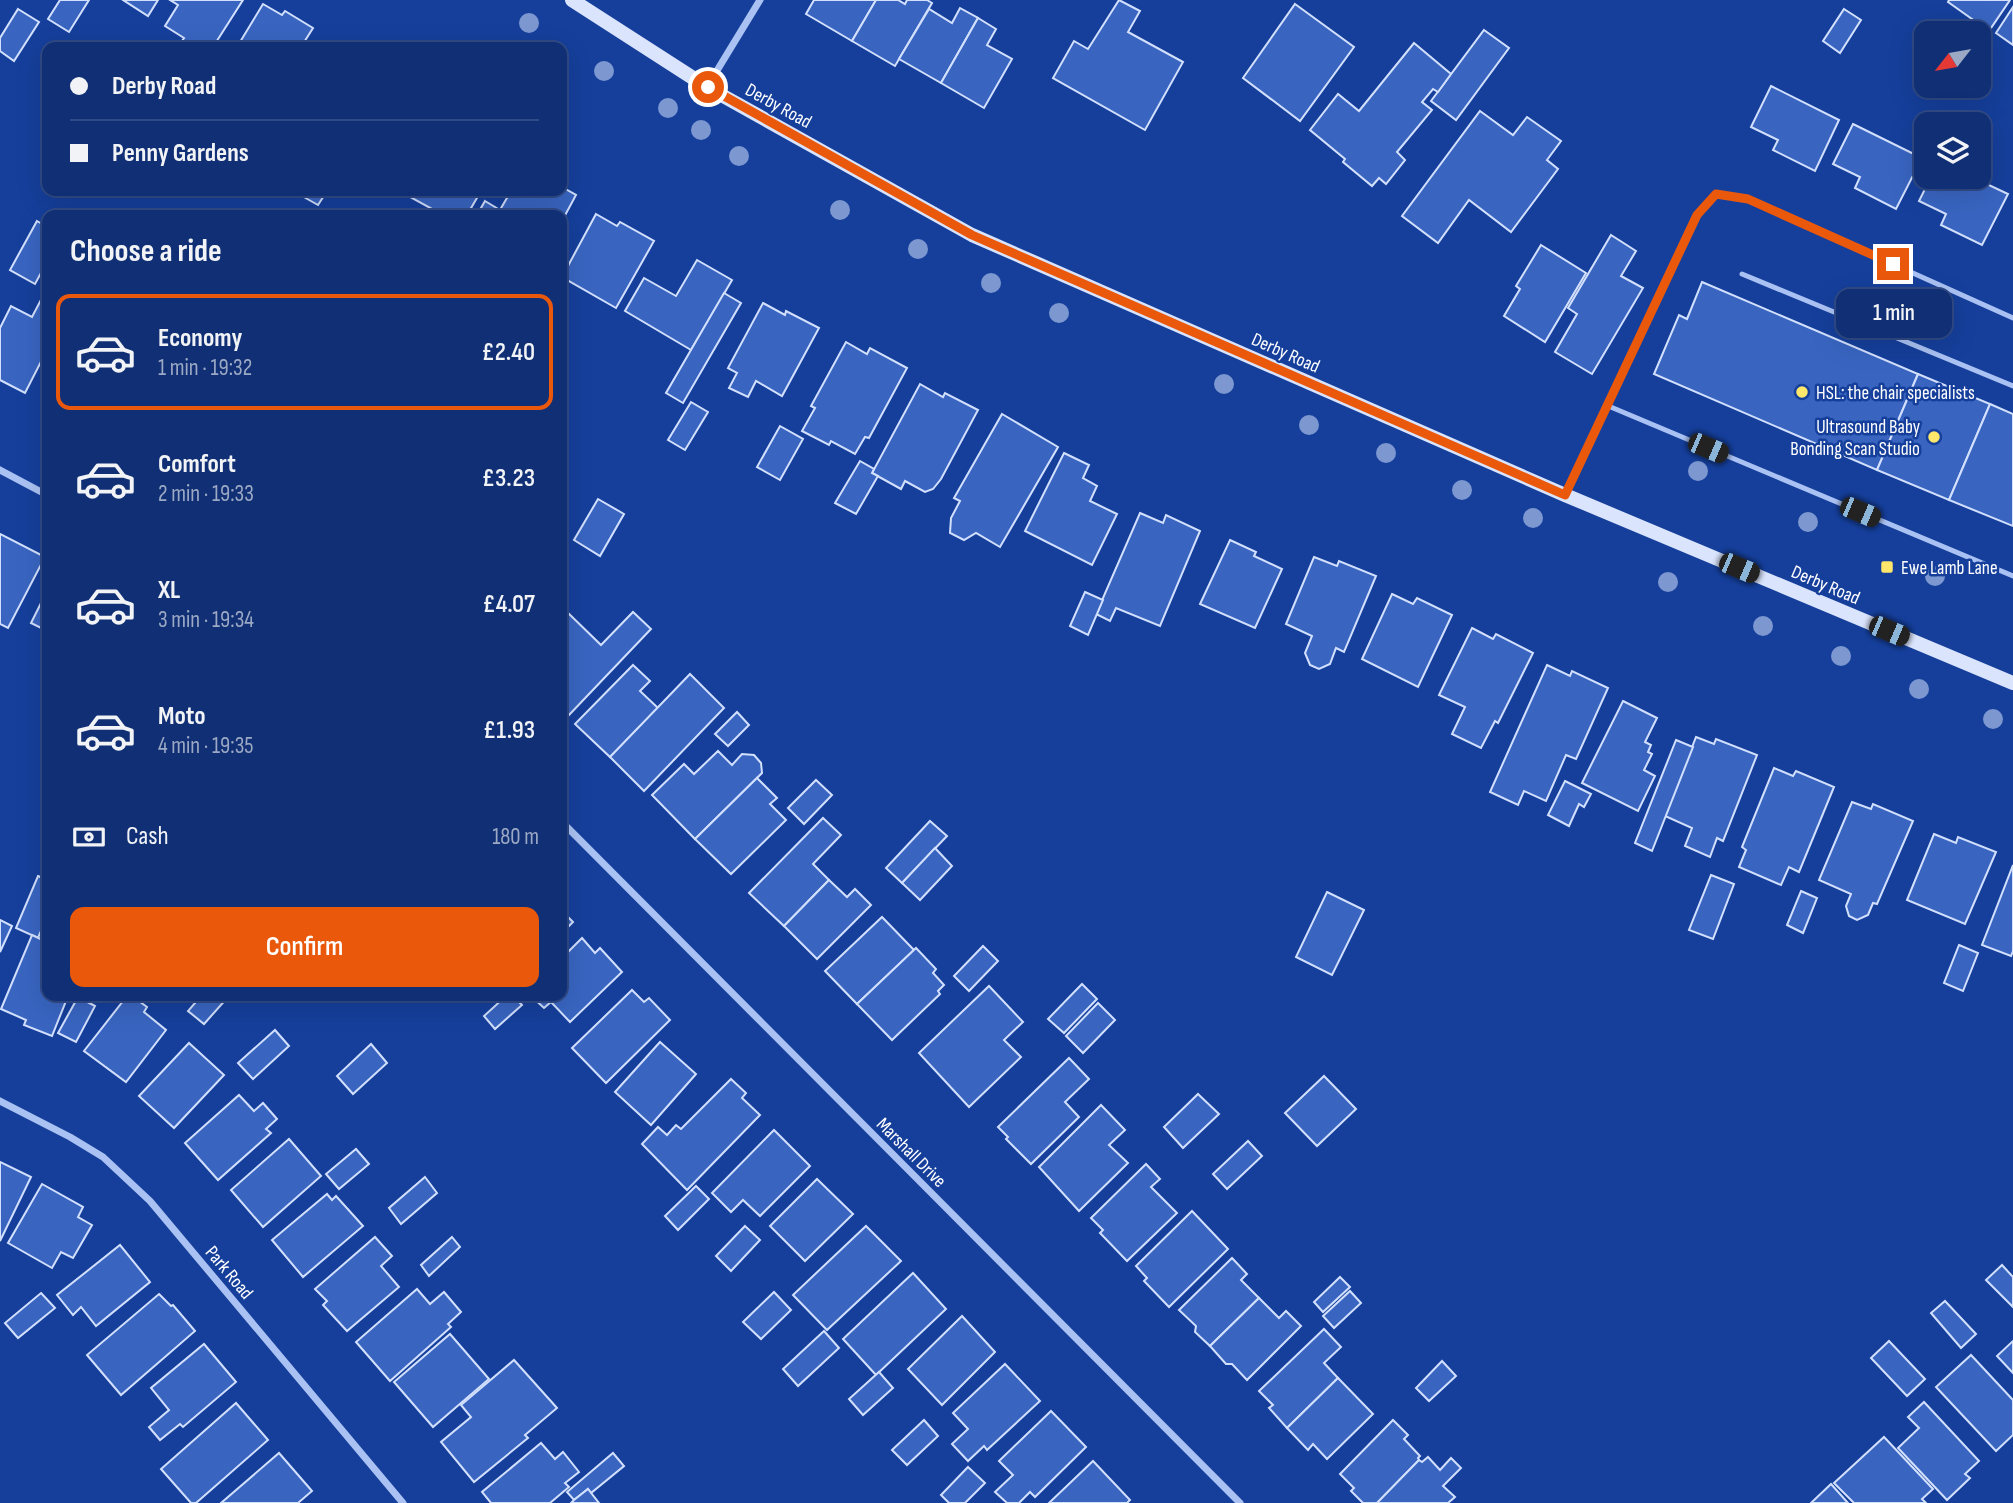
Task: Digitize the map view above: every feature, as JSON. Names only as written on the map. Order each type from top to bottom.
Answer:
[{"type":"main road","name":"Derby Road","points":[[572,0],[708,87],[972,235],[1565,495],[2013,683]]},
{"type":"street","points":[[708,87],[760,0]]},
{"type":"street","points":[[0,470],[42,492]]},
{"type":"street","name":"Marshall Drive","points":[[567,827],[1240,1503]]},
{"type":"street","name":"Park Road","points":[[0,1101],[103,1157],[150,1201],[403,1503]]},
{"type":"lane","points":[[1565,495],[1697,215],[1716,194],[1748,199],[2013,318]]},
{"type":"lane","points":[[1742,274],[2013,386]]},
{"type":"lane","points":[[1606,405],[2013,576]]},
{"type":"building","points":[[60,0],[89,0],[69,32],[48,19]]},
{"type":"building","points":[[123,0],[158,0],[148,16]]},
{"type":"building","points":[[170,0],[243,0],[216,42],[181,42],[184,38],[165,26],[178,5]]},
{"type":"building","points":[[814,0],[876,0],[852,41],[806,14]]},
{"type":"building","points":[[876,0],[898,0],[905,4],[907,0],[927,0],[932,3],[895,66],[852,41]]},
{"type":"building","points":[[1119,0],[1140,11],[1128,32],[1183,62],[1145,130],[1053,78],[1074,41],[1088,49]]},
{"type":"building","points":[[2010,0],[1992,27],[1992,21],[1975,21],[1948,2]]},
{"type":"building","points":[[263,4],[282,15],[285,11],[313,28],[304,42],[240,42]]},
{"type":"building","points":[[1295,4],[1354,47],[1300,121],[1243,78]]},
{"type":"building","points":[[2013,7],[2013,45],[1996,33]]},
{"type":"building","points":[[960,8],[978,18],[941,83],[899,59],[929,9],[952,23]]},
{"type":"building","points":[[18,9],[39,22],[14,61],[0,51],[0,38]]},
{"type":"building","points":[[1844,9],[1861,20],[1840,53],[1823,41]]},
{"type":"building","points":[[978,18],[996,29],[987,45],[1012,59],[984,108],[941,83]]},
{"type":"building","points":[[1484,30],[1509,48],[1456,120],[1431,101]]},
{"type":"building","points":[[1414,43],[1451,74],[1438,92],[1433,89],[1422,102],[1432,110],[1397,152],[1405,160],[1386,184],[1379,178],[1372,186],[1310,130],[1338,94],[1359,111]]},
{"type":"building","points":[[1771,86],[1839,120],[1815,171],[1773,150],[1778,140],[1751,127]]},
{"type":"building","points":[[1480,111],[1513,135],[1527,117],[1561,141],[1547,160],[1558,169],[1511,232],[1469,200],[1438,243],[1402,216]]},
{"type":"building","points":[[1853,124],[1914,154],[1914,174],[1896,209],[1855,188],[1860,177],[1833,164]]},
{"type":"building","points":[[1991,186],[2008,194],[1982,245],[1941,225],[1946,214],[1919,201],[1925,189],[1991,189]]},
{"type":"building","points":[[567,190],[576,195],[567,212],[500,210],[508,196],[567,196]]},
{"type":"building","points":[[302,196],[324,196],[318,205]]},
{"type":"building","points":[[478,196],[470,210],[434,210],[410,197]]},
{"type":"building","points":[[485,201],[500,210],[480,210]]},
{"type":"building","points":[[596,214],[617,226],[620,222],[654,241],[616,308],[567,280],[567,268]]},
{"type":"building","points":[[37,221],[42,224],[42,271],[35,284],[10,270]]},
{"type":"building","points":[[1611,235],[1636,251],[1621,276],[1643,288],[1592,374],[1555,352],[1577,314],[1568,308]]},
{"type":"building","points":[[1541,245],[1586,273],[1545,342],[1504,316],[1520,289],[1516,286]]},
{"type":"building","points":[[697,260],[732,280],[691,350],[625,311],[644,278],[676,296]]},
{"type":"building","name":"HSL: the chair specialists","points":[[1702,282],[1918,374],[1877,470],[1654,374],[1679,315],[1687,319]]},
{"type":"building","points":[[724,293],[741,303],[683,403],[666,393]]},
{"type":"building","points":[[42,298],[42,360],[25,393],[0,380],[0,328],[11,306],[32,317]]},
{"type":"building","points":[[763,303],[819,328],[782,396],[756,381],[748,397],[729,388],[737,373],[728,368]]},
{"type":"building","points":[[846,342],[867,354],[870,348],[907,368],[869,438],[865,437],[855,454],[831,441],[829,445],[802,431],[815,408],[811,406]]},
{"type":"building","name":"Ultrasound Baby Bonding Scan Studio","points":[[1918,374],[1990,404],[1949,500],[1877,470]]},
{"type":"building","points":[[920,384],[943,397],[945,393],[978,410],[941,479],[933,489],[925,492],[905,481],[901,489],[872,473]]},
{"type":"building","points":[[691,402],[708,412],[685,450],[668,440]]},
{"type":"building","points":[[1990,404],[2013,414],[2013,526],[1949,500]]},
{"type":"building","points":[[1002,414],[1058,447],[1000,547],[976,533],[964,540],[950,533],[951,518],[960,501],[954,498]]},
{"type":"building","points":[[780,426],[803,439],[780,480],[757,467]]},
{"type":"building","points":[[1064,453],[1089,465],[1083,478],[1097,486],[1090,501],[1117,514],[1092,565],[1025,531]]},
{"type":"building","points":[[860,461],[874,469],[872,473],[878,476],[856,514],[835,503]]},
{"type":"building","points":[[598,499],[624,514],[600,556],[574,540]]},
{"type":"building","points":[[1140,513],[1163,523],[1166,515],[1200,531],[1160,626],[1116,608],[1110,621],[1096,614]]},
{"type":"building","points":[[0,534],[42,555],[42,563],[8,628],[0,624]]},
{"type":"building","points":[[1230,540],[1256,552],[1254,556],[1282,569],[1255,628],[1200,604]]},
{"type":"building","points":[[1314,557],[1337,566],[1339,561],[1376,576],[1344,652],[1336,648],[1330,664],[1319,669],[1310,665],[1305,653],[1312,636],[1286,624]]},
{"type":"building","points":[[1085,592],[1103,600],[1088,635],[1070,626]]},
{"type":"building","points":[[1392,594],[1413,604],[1417,598],[1452,615],[1418,687],[1362,659]]},
{"type":"building","points":[[42,601],[42,628],[31,623]]},
{"type":"building","points":[[567,612],[601,645],[633,612],[651,629],[569,715]]},
{"type":"building","points":[[1472,628],[1493,639],[1496,634],[1533,653],[1498,723],[1495,721],[1481,748],[1452,734],[1465,707],[1439,695]]},
{"type":"building","points":[[633,665],[650,681],[640,691],[658,708],[610,757],[575,724]]},
{"type":"building","points":[[1547,665],[1570,676],[1572,671],[1608,688],[1576,759],[1566,755],[1546,801],[1524,791],[1518,805],[1490,792]]},
{"type":"building","points":[[690,674],[724,708],[644,791],[610,757]]},
{"type":"building","points":[[1623,701],[1657,718],[1645,742],[1651,745],[1648,752],[1652,754],[1644,770],[1655,776],[1638,811],[1582,783]]},
{"type":"building","points":[[737,712],[749,725],[728,746],[715,734]]},
{"type":"building","points":[[1696,737],[1714,744],[1716,739],[1757,755],[1723,841],[1717,838],[1710,857],[1685,846],[1692,828],[1665,816]]},
{"type":"building","points":[[1676,740],[1693,747],[1652,851],[1635,843]]},
{"type":"building","points":[[718,751],[732,765],[742,754],[754,755],[761,763],[762,773],[695,839],[652,795],[684,764],[694,774]]},
{"type":"building","points":[[1774,768],[1793,776],[1796,771],[1834,787],[1799,872],[1789,867],[1781,885],[1739,867],[1746,850],[1742,847]]},
{"type":"building","points":[[757,778],[777,798],[770,804],[786,820],[731,874],[695,839]]},
{"type":"building","points":[[816,780],[832,795],[804,824],[788,808]]},
{"type":"building","points":[[1565,781],[1591,794],[1584,807],[1579,804],[1569,826],[1548,815]]},
{"type":"building","points":[[1852,802],[1871,809],[1873,804],[1913,821],[1877,904],[1873,903],[1868,915],[1857,920],[1849,916],[1846,906],[1851,894],[1819,880]]},
{"type":"building","points":[[823,818],[841,835],[813,864],[829,880],[784,926],[749,893]]},
{"type":"building","points":[[930,821],[947,836],[902,883],[886,868]]},
{"type":"building","points":[[1934,834],[1956,843],[1958,837],[1996,852],[1965,924],[1907,900]]},
{"type":"building","points":[[935,848],[952,866],[920,900],[902,883]]},
{"type":"building","points":[[2013,865],[2013,951],[2011,956],[1982,945]]},
{"type":"building","points":[[1711,875],[1734,884],[1713,939],[1689,930]]},
{"type":"building","points":[[38,876],[42,878],[42,929],[38,938],[16,928]]},
{"type":"building","points":[[829,880],[847,897],[855,889],[871,905],[817,959],[784,926]]},
{"type":"building","points":[[1801,891],[1817,898],[1803,933],[1787,925]]},
{"type":"building","points":[[1327,892],[1364,910],[1332,975],[1296,957]]},
{"type":"building","points":[[567,916],[573,922],[567,928]]},
{"type":"building","points":[[882,917],[914,950],[857,1004],[825,971]]},
{"type":"building","points":[[0,920],[12,926],[0,952]]},
{"type":"building","points":[[32,935],[42,940],[42,1001],[66,1001],[52,1036],[24,1025],[26,1020],[1,1009]]},
{"type":"building","points":[[582,938],[595,953],[600,948],[622,972],[570,1022],[551,1002],[544,1008],[536,1001],[567,1001],[567,953]]},
{"type":"building","points":[[1959,945],[1978,953],[1963,991],[1944,983]]},
{"type":"building","points":[[983,946],[998,961],[969,991],[954,976]]},
{"type":"building","points":[[916,948],[936,969],[933,973],[944,985],[938,991],[940,994],[892,1040],[857,1004]]},
{"type":"building","points":[[1082,984],[1097,999],[1064,1033],[1048,1019]]},
{"type":"building","points":[[989,986],[1023,1022],[1004,1040],[1021,1057],[969,1107],[919,1053]]},
{"type":"building","points":[[632,990],[644,1002],[649,998],[670,1020],[606,1083],[572,1048]]},
{"type":"building","points":[[76,1001],[86,1001],[95,1006],[76,1042],[58,1033]]},
{"type":"building","points":[[123,1001],[139,1001],[147,1007],[144,1012],[166,1030],[126,1082],[84,1051]]},
{"type":"building","points":[[197,1001],[225,1001],[204,1024],[188,1011]]},
{"type":"building","points":[[500,1001],[518,1001],[522,1005],[495,1029],[484,1016]]},
{"type":"building","points":[[1098,1003],[1115,1020],[1083,1053],[1066,1036]]},
{"type":"building","points":[[275,1030],[289,1046],[253,1079],[238,1063]]},
{"type":"building","points":[[660,1042],[696,1074],[651,1125],[615,1092]]},
{"type":"building","points":[[189,1043],[224,1075],[174,1128],[139,1096]]},
{"type":"building","points":[[371,1044],[387,1063],[353,1094],[337,1076]]},
{"type":"building","points":[[1069,1058],[1089,1079],[1065,1102],[1079,1117],[1031,1164],[998,1127]]},
{"type":"building","points":[[1324,1076],[1356,1109],[1317,1146],[1285,1113]]},
{"type":"building","points":[[731,1079],[746,1093],[742,1098],[760,1115],[687,1190],[642,1144],[658,1127],[667,1135],[676,1125],[681,1129]]},
{"type":"building","points":[[1198,1094],[1219,1114],[1183,1148],[1164,1127]]},
{"type":"building","points":[[239,1095],[254,1111],[263,1103],[277,1119],[266,1129],[271,1133],[218,1180],[185,1143]]},
{"type":"building","points":[[1101,1105],[1125,1130],[1109,1145],[1128,1163],[1079,1211],[1039,1167]]},
{"type":"building","points":[[774,1130],[810,1166],[760,1216],[743,1200],[731,1212],[712,1193]]},
{"type":"building","points":[[289,1139],[321,1176],[263,1227],[231,1190]]},
{"type":"building","points":[[1248,1141],[1262,1156],[1227,1189],[1213,1174]]},
{"type":"building","points":[[356,1149],[369,1164],[339,1189],[326,1174]]},
{"type":"building","points":[[0,1162],[31,1177],[0,1241]]},
{"type":"building","points":[[1146,1164],[1160,1179],[1151,1187],[1177,1213],[1127,1261],[1100,1233],[1103,1230],[1091,1218]]},
{"type":"building","points":[[425,1177],[437,1193],[401,1224],[389,1208]]},
{"type":"building","points":[[817,1179],[853,1214],[805,1261],[770,1226]]},
{"type":"building","points":[[42,1184],[83,1207],[78,1217],[92,1225],[73,1258],[61,1252],[52,1268],[8,1243]]},
{"type":"building","points":[[696,1186],[709,1199],[678,1230],[665,1216]]},
{"type":"building","points":[[327,1194],[332,1200],[336,1196],[363,1226],[303,1277],[272,1240]]},
{"type":"building","points":[[1192,1211],[1228,1249],[1169,1307],[1144,1281],[1147,1278],[1136,1266]]},
{"type":"building","points":[[745,1226],[760,1240],[731,1271],[716,1256]]},
{"type":"building","points":[[866,1226],[901,1261],[827,1330],[793,1295]]},
{"type":"building","points":[[375,1237],[392,1256],[381,1266],[399,1287],[347,1331],[323,1305],[327,1301],[315,1289]]},
{"type":"building","points":[[452,1237],[460,1247],[429,1276],[421,1265]]},
{"type":"building","points":[[120,1245],[150,1282],[96,1326],[81,1307],[73,1315],[57,1295]]},
{"type":"building","points":[[1232,1258],[1247,1274],[1241,1280],[1259,1298],[1210,1346],[1195,1332],[1196,1326],[1179,1310]]},
{"type":"building","points":[[2002,1265],[2013,1277],[2013,1307],[1986,1280]]},
{"type":"building","points":[[913,1273],[946,1309],[876,1375],[843,1339]]},
{"type":"building","points":[[1340,1277],[1350,1287],[1323,1312],[1314,1302]]},
{"type":"building","points":[[417,1289],[430,1304],[444,1292],[461,1312],[448,1324],[451,1327],[390,1381],[356,1342]]},
{"type":"building","points":[[1350,1291],[1361,1303],[1334,1328],[1323,1316]]},
{"type":"building","points":[[774,1292],[791,1310],[761,1339],[743,1322]]},
{"type":"building","points":[[41,1293],[55,1308],[18,1338],[5,1323]]},
{"type":"building","points":[[159,1294],[173,1305],[195,1331],[121,1395],[87,1355]]},
{"type":"building","points":[[1259,1298],[1279,1318],[1286,1311],[1301,1326],[1247,1380],[1232,1364],[1226,1364],[1210,1346]]},
{"type":"building","points":[[1945,1301],[1976,1334],[1961,1348],[1931,1313]]},
{"type":"building","points":[[962,1316],[995,1352],[942,1405],[908,1369]]},
{"type":"building","points":[[1324,1329],[1341,1347],[1324,1363],[1338,1378],[1287,1428],[1269,1408],[1273,1405],[1259,1391]]},
{"type":"building","points":[[824,1331],[839,1348],[798,1386],[783,1369]]},
{"type":"building","points":[[450,1334],[489,1379],[433,1427],[394,1382]]},
{"type":"building","points":[[1889,1341],[1925,1379],[1907,1396],[1871,1358]]},
{"type":"building","points":[[2013,1341],[2013,1373],[1997,1356]]},
{"type":"building","points":[[204,1344],[236,1382],[183,1427],[180,1424],[160,1440],[149,1427],[169,1410],[151,1388]]},
{"type":"building","points":[[1971,1355],[2013,1400],[2013,1435],[1996,1451],[1936,1387]]},
{"type":"building","points":[[514,1360],[557,1408],[525,1435],[528,1438],[474,1482],[441,1442],[471,1417],[461,1405]]},
{"type":"building","points":[[1442,1361],[1456,1376],[1429,1401],[1416,1388]]},
{"type":"building","points":[[1005,1364],[1040,1401],[987,1450],[984,1446],[968,1461],[952,1444],[968,1429],[953,1413]]},
{"type":"building","points":[[879,1372],[893,1388],[863,1415],[849,1399]]},
{"type":"building","points":[[1338,1378],[1373,1414],[1327,1459],[1313,1444],[1308,1450],[1287,1428]]},
{"type":"building","points":[[1924,1402],[1979,1461],[1965,1474],[1970,1478],[1947,1500],[1898,1448],[1919,1428],[1908,1417]]},
{"type":"building","points":[[236,1403],[268,1440],[196,1503],[191,1503],[161,1469]]},
{"type":"building","points":[[1051,1411],[1086,1447],[1035,1497],[1030,1492],[1019,1503],[1007,1503],[995,1492],[1013,1475],[999,1461]]},
{"type":"building","points":[[924,1420],[938,1436],[907,1465],[892,1450]]},
{"type":"building","points":[[1393,1420],[1408,1435],[1404,1439],[1420,1456],[1419,1460],[1377,1503],[1363,1503],[1351,1491],[1354,1488],[1340,1474]]},
{"type":"building","points":[[1884,1437],[1933,1489],[1922,1499],[1926,1503],[1854,1503],[1834,1483]]},
{"type":"building","points":[[541,1443],[555,1459],[563,1452],[579,1472],[565,1483],[569,1487],[550,1503],[491,1503],[482,1492]]},
{"type":"building","points":[[279,1453],[312,1491],[298,1503],[221,1503]]},
{"type":"building","points":[[613,1453],[624,1466],[591,1493],[588,1489],[574,1500],[567,1492]]},
{"type":"building","points":[[1428,1457],[1440,1470],[1451,1458],[1461,1468],[1443,1486],[1455,1497],[1448,1503],[1377,1503],[1419,1460],[1422,1462]]},
{"type":"building","points":[[1093,1461],[1130,1500],[1127,1503],[1049,1503]]},
{"type":"building","points":[[968,1467],[985,1483],[965,1503],[949,1503],[941,1495]]},
{"type":"building","points":[[1831,1484],[1848,1503],[1811,1503]]},
{"type":"building","points":[[588,1489],[599,1503],[571,1503],[574,1500]]},
{"type":"place","name":"HSL: the chair specialists","points":[[1802,392]]},
{"type":"place","name":"Ultrasound Baby Bonding Scan Studio","points":[[1934,437]]},
{"type":"place","name":"Ewe Lamb Lane","points":[[1887,567]]},
{"type":"route","points":[[708,87],[972,235],[1565,495],[1697,215],[1716,194],[1748,199],[1893,264]]}]
